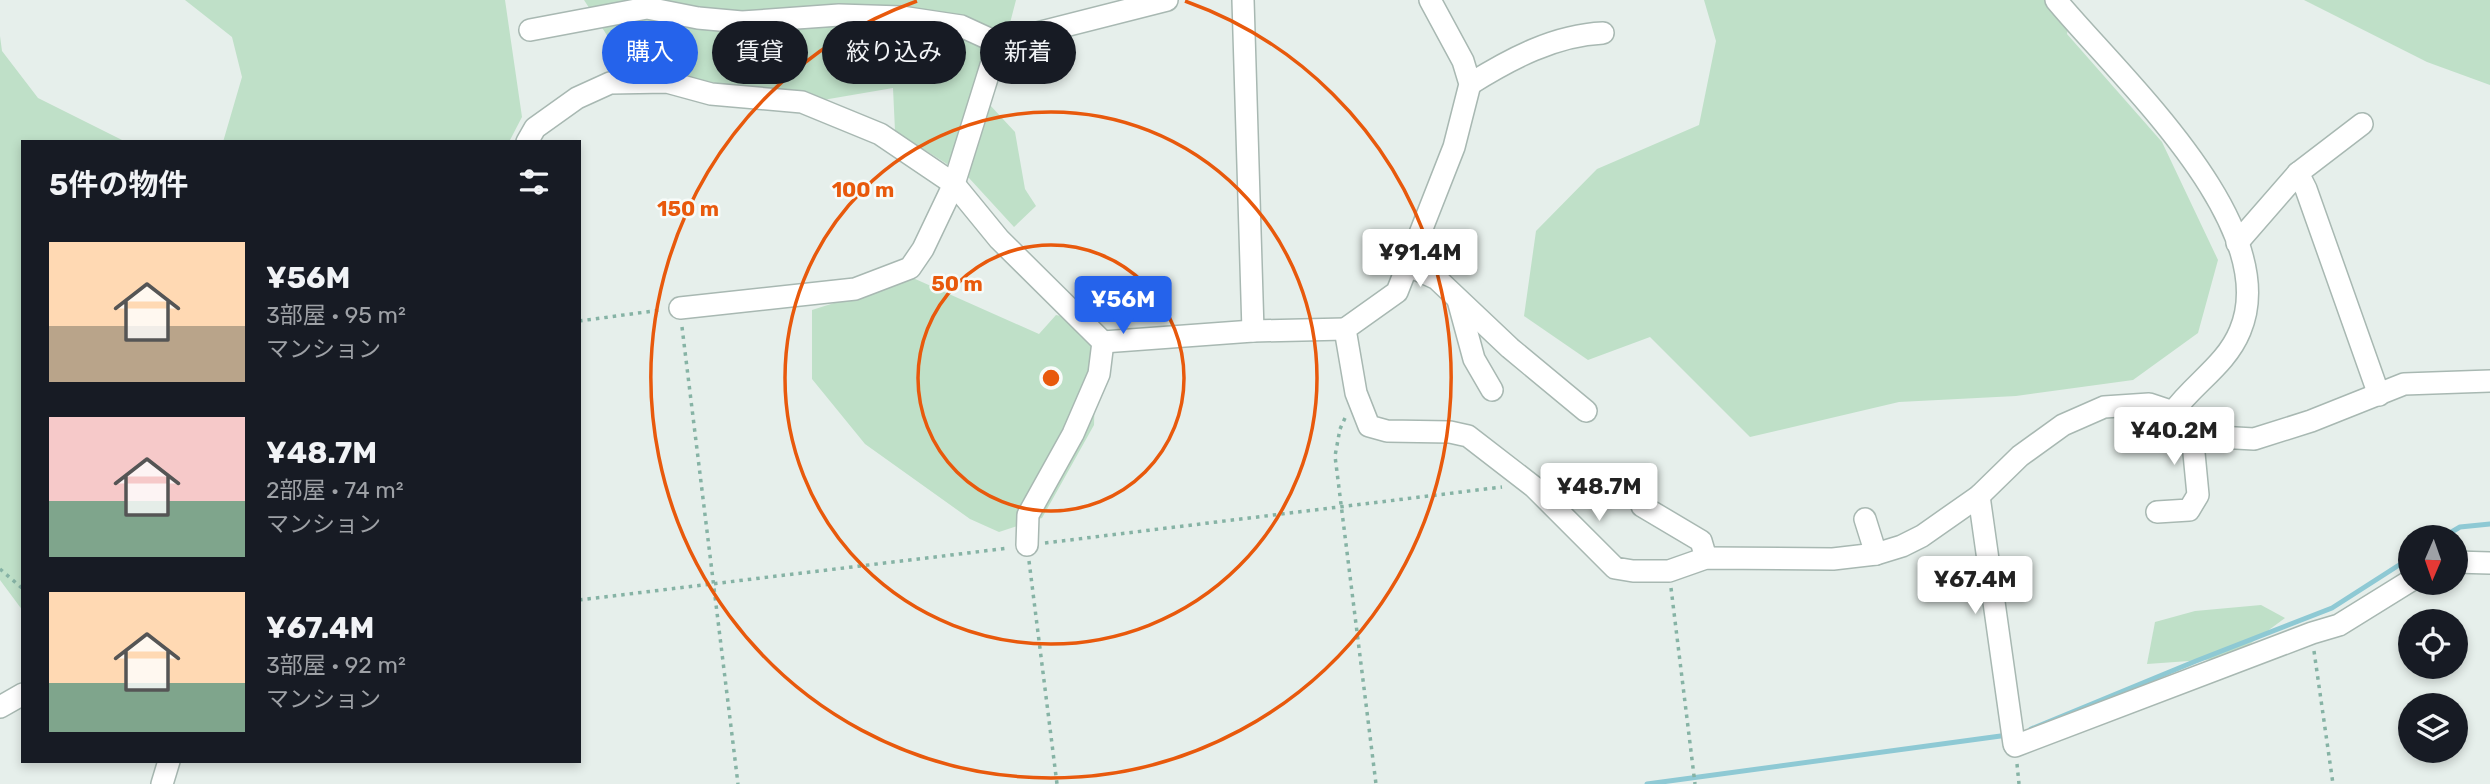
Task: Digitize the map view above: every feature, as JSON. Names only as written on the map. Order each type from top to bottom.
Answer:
[{"type":"street","points":[[1076,23],[1167,0]]},
{"type":"street","points":[[1243,0],[1253,331]]},
{"type":"street","points":[[528,140],[535,128],[577,98],[610,83],[667,82],[711,94],[802,102],[880,134],[954,184],[999,239],[1103,342],[1253,331],[1345,329],[1396,292],[1454,147],[1471,84],[1463,61],[1430,0]]},
{"type":"street","points":[[2056,0],[2172,131],[2217,195],[2232,223],[2246,286],[2246,311],[2241,329],[2224,360],[2183,398],[2172,412]]},
{"type":"street","points":[[530,30],[647,8],[698,18],[742,22],[839,15],[901,17],[961,26],[980,35]]},
{"type":"street","points":[[1471,84],[1508,60],[1546,45],[1591,33],[1603,33]]},
{"type":"street","points":[[680,308],[855,289],[909,268],[923,249],[954,184],[985,84]]},
{"type":"street","points":[[2237,243],[2298,173],[2362,124]]},
{"type":"street","points":[[2298,173],[2379,395]]},
{"type":"street","points":[[1407,265],[1437,279],[1510,348],[1586,411]]},
{"type":"street","points":[[1457,298],[1474,359],[1492,390]]},
{"type":"street","points":[[1345,329],[1356,393],[1369,426],[1387,432],[1450,432],[1468,436],[1529,484],[1615,568],[1633,571],[1669,570],[1706,558],[1833,559],[1876,554],[1902,546],[1922,536],[1979,496],[2020,456],[2063,425],[2104,407],[2149,404],[2172,412],[2218,436],[2254,439],[2311,421],[2404,384],[2490,382]]},
{"type":"street","points":[[1027,545],[1028,515],[1073,434],[1099,374],[1103,342]]},
{"type":"street","points":[[2157,512],[2189,510],[2198,495],[2192,422]]},
{"type":"street","points":[[1979,496],[2014,740],[2339,625],[2398,588]]},
{"type":"street","points":[[1642,506],[1701,541],[1706,558]]},
{"type":"street","points":[[1864,519],[1876,554]]},
{"type":"street","points":[[2468,562],[2490,563]]},
{"type":"street","points":[[0,707],[21,695]]},
{"type":"street","points":[[162,784],[168,763]]},
{"type":"path","points":[[581,321],[680,308],[738,784]]},
{"type":"path","points":[[1356,393],[1340,429],[1335,456],[1376,784]]},
{"type":"path","points":[[581,600],[1529,484]]},
{"type":"path","points":[[1027,545],[1057,784]]},
{"type":"path","points":[[0,569],[21,587]]},
{"type":"path","points":[[1669,570],[1695,784]]},
{"type":"path","points":[[2312,633],[2333,784]]},
{"type":"green space","points":[[185,0],[505,0],[522,117],[510,140],[224,140],[242,77],[232,37]]},
{"type":"green space","points":[[584,0],[1016,0],[1011,21],[980,21],[980,84],[994,84],[989,104],[1015,132],[1025,189],[1036,206],[1014,227],[969,178],[895,131],[893,88],[823,100],[723,84],[808,84],[808,21],[712,21],[712,82],[698,80],[698,21],[602,21],[602,28]]},
{"type":"green space","points":[[1704,0],[2072,0],[2067,34],[2162,142],[2218,260],[2198,333],[2133,380],[2016,396],[1899,402],[1750,437],[1650,337],[1588,360],[1524,316],[1536,231],[1597,169],[1699,125],[1716,41]]},
{"type":"green space","points":[[2304,0],[2490,0],[2490,85],[2427,62]]},
{"type":"green space","points":[[0,36],[2,51],[38,98],[122,140],[21,140],[21,608],[0,580]]},
{"type":"green space","points":[[913,278],[1039,334],[1056,315],[1097,323],[1094,425],[1042,518],[999,532],[970,519],[865,444],[812,379],[812,310]]},
{"type":"green space","points":[[2261,605],[2285,618],[2231,658],[2147,664],[2155,622],[2195,611]]},
{"type":"waterway","points":[[2468,526],[2490,524]]},
{"type":"waterway","points":[[2031,729],[2332,608],[2398,566]]},
{"type":"waterway","points":[[1647,784],[2008,735]]}]
